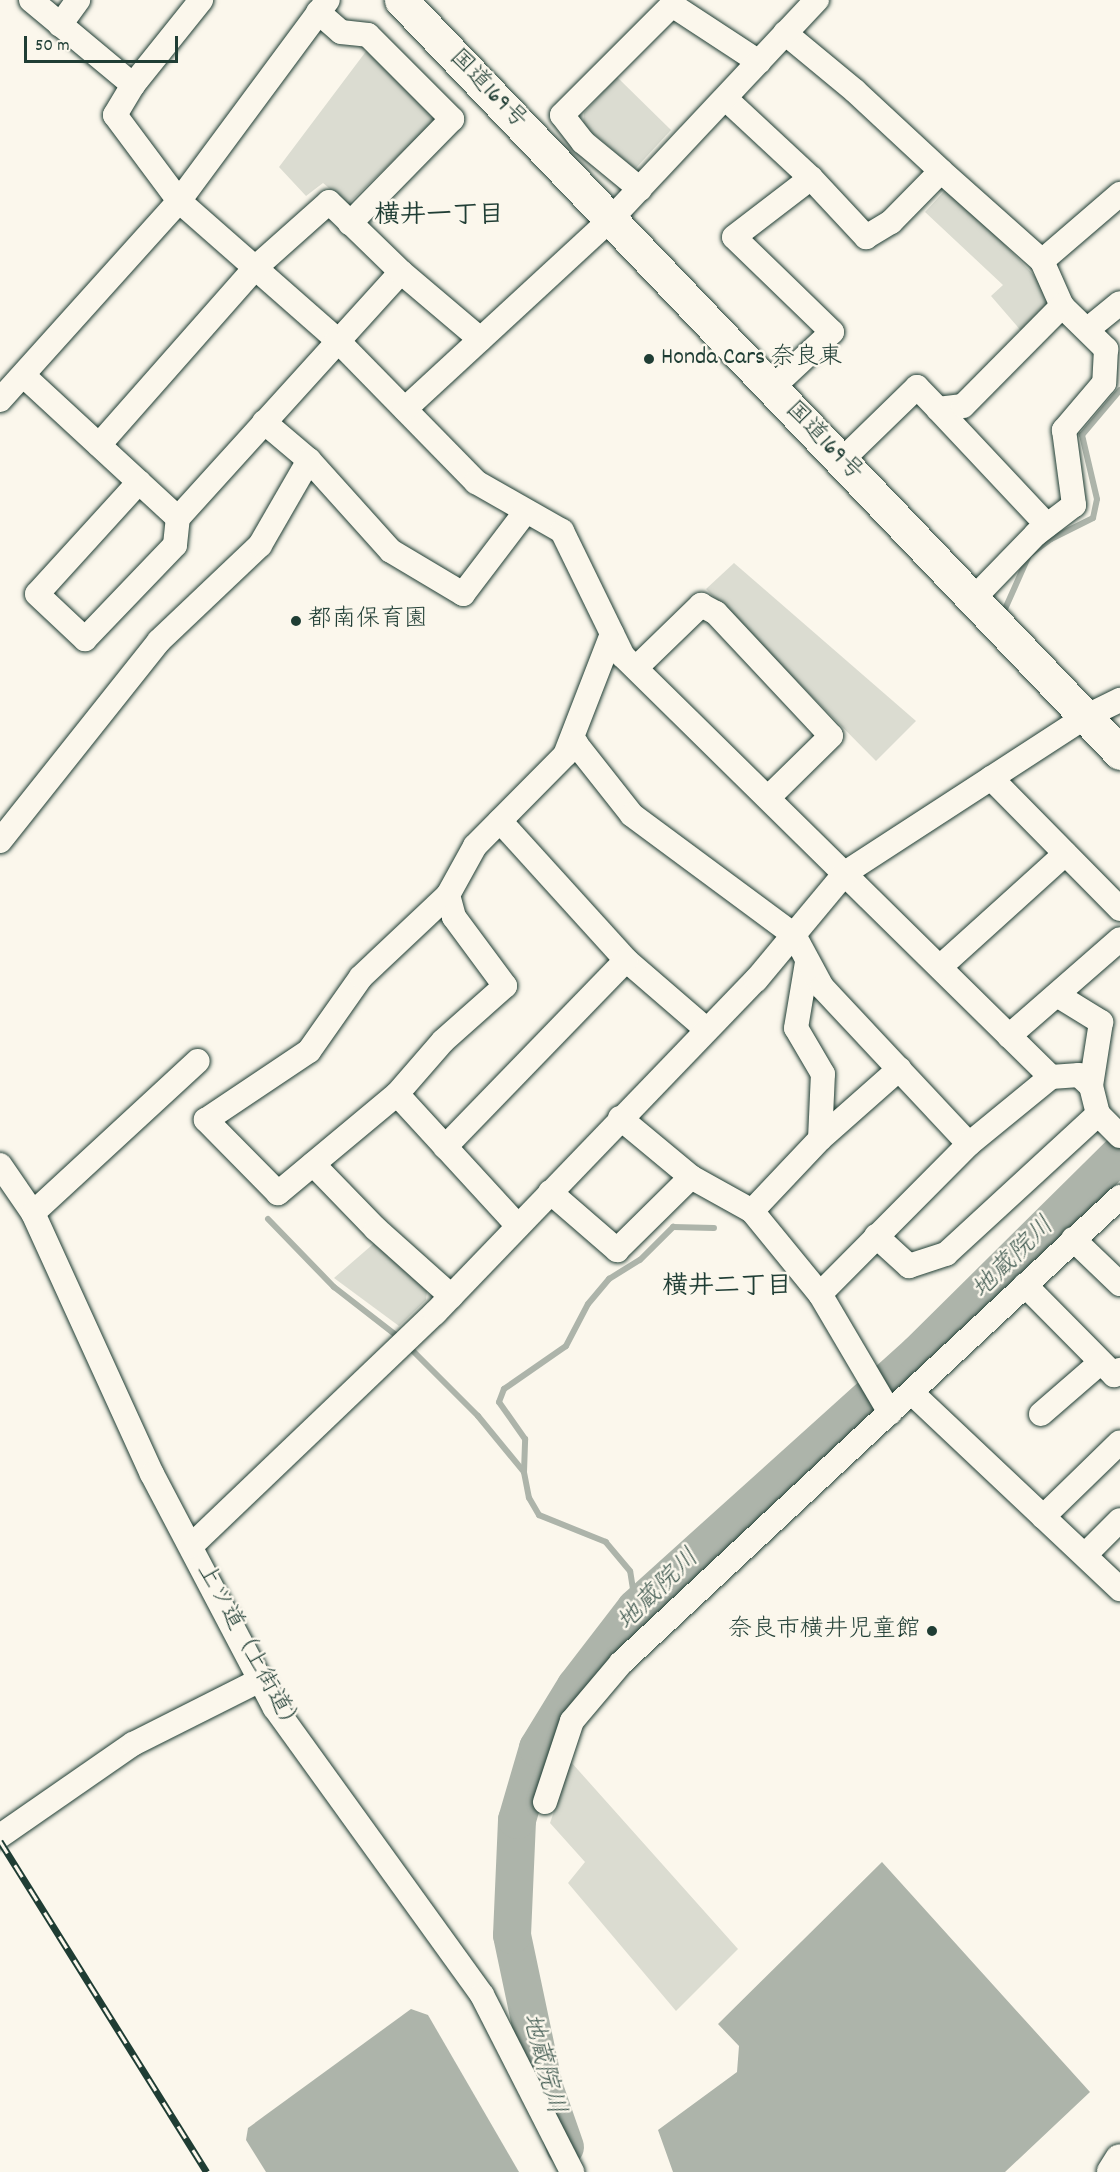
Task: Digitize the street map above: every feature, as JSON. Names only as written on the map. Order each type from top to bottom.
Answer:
[{"type":"highway","name":"国道169号","points":[[401,0],[1120,753]]},
{"type":"street","points":[[31,0],[133,85]]},
{"type":"street","points":[[60,25],[78,0]]},
{"type":"street","points":[[201,0],[133,85],[115,115],[179,201],[337,340],[476,482],[562,531],[623,656],[1051,1077]]},
{"type":"street","points":[[405,409],[611,219],[817,0]]},
{"type":"street","points":[[640,189],[583,142],[562,115],[672,5],[759,62]]},
{"type":"street","points":[[0,400],[179,201],[323,6],[341,32],[368,35],[452,119],[350,223]]},
{"type":"street","points":[[785,33],[855,91],[1042,261],[1062,306],[1106,349],[1104,383],[1064,430],[1074,505],[1047,525],[973,599]]},
{"type":"street","points":[[726,99],[811,178],[866,237],[891,222],[941,171]]},
{"type":"street","points":[[772,388],[832,332],[734,237],[811,178]]},
{"type":"street","points":[[1042,261],[1120,194]]},
{"type":"street","points":[[99,445],[255,268],[329,202],[401,272],[480,339]]},
{"type":"street","points":[[139,482],[37,594],[85,639],[175,545],[178,518],[401,272]]},
{"type":"street","points":[[1088,329],[1120,303]]},
{"type":"street","points":[[938,409],[963,406],[1062,306]]},
{"type":"street","points":[[24,376],[178,518]]},
{"type":"street","points":[[842,461],[917,387],[1047,525]]},
{"type":"street","points":[[264,422],[309,460],[391,551],[463,594],[526,511]]},
{"type":"street","points":[[0,841],[159,641],[260,545],[309,460]]},
{"type":"street","points":[[636,668],[701,605],[716,614],[831,736],[768,798]]},
{"type":"street","points":[[565,755],[612,634]]},
{"type":"street","points":[[191,1546],[451,1296],[620,1118],[756,980],[845,873],[1085,717],[1120,700]]},
{"type":"street","points":[[448,895],[454,917],[504,986],[443,1041],[397,1094],[278,1192],[206,1120],[309,1051],[361,977],[448,895],[475,846],[576,744],[632,815],[794,935],[822,987],[969,1144]]},
{"type":"street","points":[[991,778],[1120,909]]},
{"type":"street","points":[[500,821],[626,960],[706,1029]]},
{"type":"street","points":[[940,967],[1065,854]]},
{"type":"street","points":[[1009,1036],[1120,939]]},
{"type":"street","points":[[445,1147],[626,960]]},
{"type":"street","points":[[807,962],[796,1028],[823,1074],[820,1139]]},
{"type":"street","points":[[1057,995],[1101,1022],[1092,1086],[1098,1114],[1120,1136]]},
{"type":"street","points":[[33,1213],[198,1061]]},
{"type":"street","points":[[752,1211],[820,1139],[899,1069]]},
{"type":"street","points":[[820,1293],[969,1144],[1051,1077],[1079,1076],[1092,1086]]},
{"type":"street","points":[[397,1094],[518,1226]]},
{"type":"street","points":[[876,1236],[909,1266],[946,1254],[1098,1114]]},
{"type":"street","points":[[620,1118],[692,1177],[752,1211],[820,1293],[884,1405]]},
{"type":"street","points":[[313,1164],[376,1229],[451,1296]]},
{"type":"street","name":"上ツ道（上街道）","points":[[0,1165],[33,1213],[152,1474],[260,1680],[310,1758],[482,1995],[572,2172]]},
{"type":"street","points":[[550,1192],[617,1250],[692,1177]]},
{"type":"street","points":[[545,1802],[572,1721],[621,1663],[884,1405],[912,1393],[1072,1239],[1120,1197]]},
{"type":"street","points":[[1072,1239],[1120,1284]]},
{"type":"street","points":[[1025,1285],[1110,1366],[1041,1414]]},
{"type":"street","points":[[912,1393],[1120,1589]]},
{"type":"street","points":[[1044,1516],[1120,1442]]},
{"type":"street","points":[[1084,1555],[1120,1520]]},
{"type":"street","points":[[0,1836],[133,1744],[260,1680]]},
{"type":"street","points":[[1112,2172],[1120,2159]]},
{"type":"shaded area","points":[[367,50],[435,120],[348,204],[323,183],[306,196],[279,167]]},
{"type":"shaded area","points":[[617,77],[671,130],[635,169],[583,125],[584,113]]},
{"type":"shaded area","points":[[949,186],[1043,285],[1048,302],[1022,332],[991,296],[1003,285],[925,212]]},
{"type":"shaded area","points":[[734,563],[916,721],[876,761],[706,589]]},
{"type":"shaded area","points":[[379,1239],[428,1281],[426,1300],[399,1326],[334,1278]]},
{"type":"shaded area","points":[[571,1762],[738,1949],[676,2011],[568,1883],[585,1862],[550,1823]]},
{"type":"shaded area","points":[[882,1862],[1090,2092],[1005,2172],[673,2172],[658,2130],[737,2072],[739,2046],[718,2024]]},
{"type":"shaded area","points":[[411,2009],[428,2015],[519,2172],[266,2172],[246,2140],[248,2128]]},
{"type":"waterway","points":[[1005,609],[1029,555],[1051,539],[1093,518],[1097,499],[1082,435],[1120,390]]},
{"type":"waterway","name":"地蔵院川","points":[[565,2147],[544,2087],[512,1935],[517,1820],[538,1748],[576,1686],[636,1608],[918,1354],[1120,1154]]},
{"type":"waterway","points":[[268,1219],[334,1287],[401,1339]]},
{"type":"waterway","points":[[636,1608],[630,1571],[606,1542],[539,1515],[529,1498],[524,1472],[525,1439],[499,1402],[504,1389],[566,1346],[588,1304],[609,1279],[640,1260],[673,1227],[714,1228]]},
{"type":"waterway","points":[[408,1346],[478,1416],[524,1472]]},
{"type":"railway","points":[[0,1841],[207,2172]]},
{"type":"place","name":"Honda Cars 奈良東","points":[[649,359]]},
{"type":"place","name":"都南保育園","points":[[296,621]]},
{"type":"place","name":"奈良市横井児童館","points":[[932,1631]]},
{"type":"district","name":"横井一丁目","points":[[439,217]]},
{"type":"district","name":"横井二丁目","points":[[727,1288]]}]
